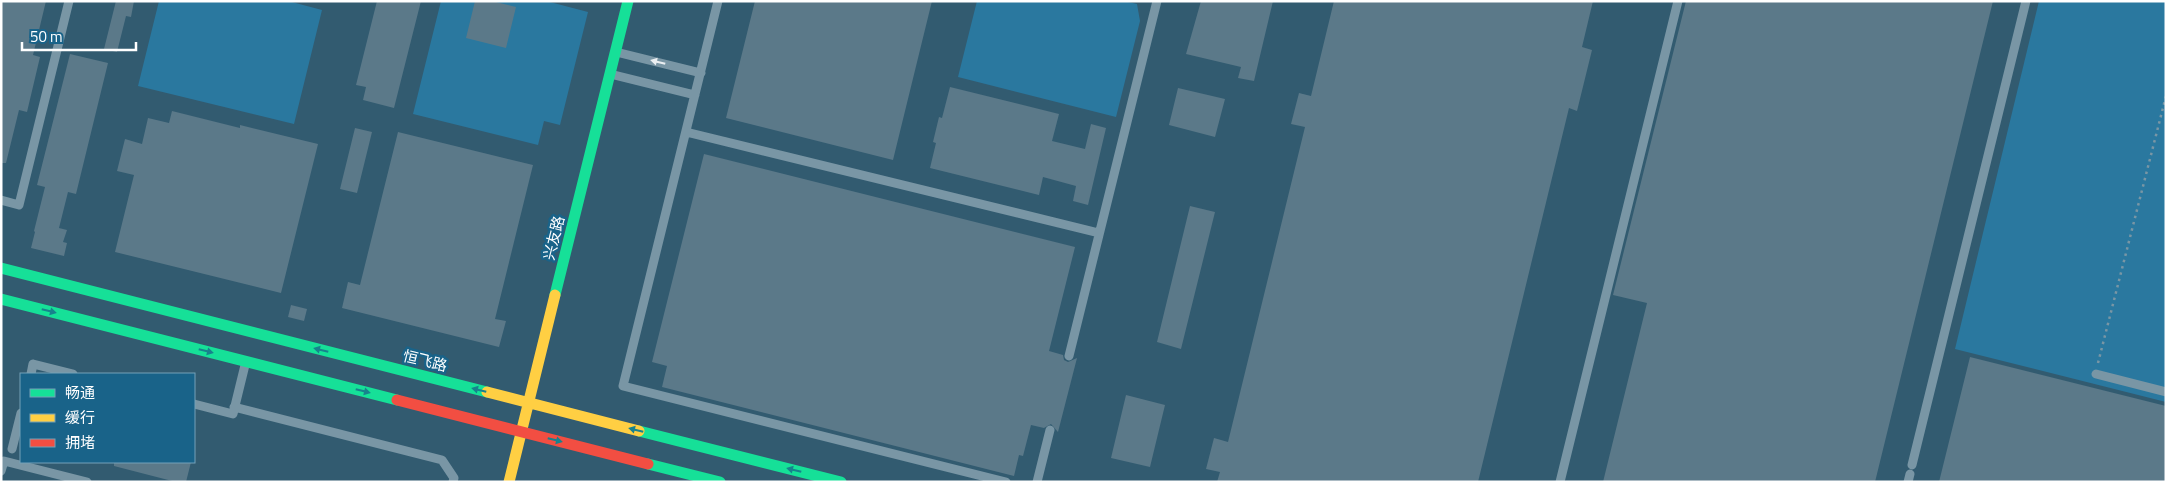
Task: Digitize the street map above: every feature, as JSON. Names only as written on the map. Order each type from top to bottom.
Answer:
[{"type":"main road","name":"兴友路","points":[[509,482],[628,1]]},
{"type":"main road","name":"恒飞路","points":[[1,268],[841,482]]},
{"type":"main road","points":[[1,299],[720,482]]},
{"type":"lane","points":[[1,200],[19,204],[69,1]]},
{"type":"lane","points":[[718,1],[623,386],[1006,482]]},
{"type":"lane","points":[[1069,356],[1156,1]]},
{"type":"lane","points":[[1560,482],[1678,1]]},
{"type":"lane","points":[[1910,473],[2026,1]]},
{"type":"lane","points":[[615,51],[701,73]]},
{"type":"lane","points":[[610,74],[695,95]]},
{"type":"lane","points":[[686,132],[1099,233]]},
{"type":"lane","points":[[195,404],[233,414],[246,361]]},
{"type":"lane","points":[[31,373],[33,364],[69,373]]},
{"type":"lane","points":[[2096,374],[2166,392]]},
{"type":"lane","points":[[234,408],[442,460],[454,478],[453,482]]},
{"type":"lane","points":[[12,449],[20,417]]},
{"type":"lane","points":[[1037,482],[1050,430]]},
{"type":"lane","points":[[1,471],[4,462],[87,482]]},
{"type":"path","points":[[2096,374],[2166,96]]},
{"type":"shaded area","points":[[159,1],[288,1],[322,10],[294,124],[138,86]]},
{"type":"shaded area","points":[[441,1],[546,1],[588,12],[560,125],[544,121],[538,145],[413,114]]},
{"type":"shaded area","points":[[977,1],[1124,1],[1137,4],[1140,21],[1116,117],[958,77]]},
{"type":"shaded area","points":[[2039,1],[2166,1],[2166,402],[1955,349]]},
{"type":"building","points":[[1,1],[46,1],[33,55],[40,57],[27,112],[19,110],[6,163],[1,163]]},
{"type":"building","points":[[116,1],[134,1],[131,17],[126,16],[117,52],[104,49]]},
{"type":"building","points":[[377,1],[421,1],[394,108],[363,100],[366,87],[356,85]]},
{"type":"building","points":[[475,1],[492,1],[516,7],[506,48],[466,38]]},
{"type":"building","points":[[755,1],[932,1],[893,160],[726,118]]},
{"type":"building","points":[[1201,1],[1273,1],[1254,81],[1238,78],[1241,67],[1186,54]]},
{"type":"building","points":[[1334,1],[1593,1],[1582,47],[1592,50],[1577,111],[1569,108],[1478,482],[1217,482],[1220,472],[1206,469],[1214,438],[1228,442],[1305,127],[1291,124],[1299,93],[1311,96]]},
{"type":"building","points":[[1686,1],[1993,1],[1875,482],[1603,482],[1647,303],[1613,295]]},
{"type":"building","points":[[70,54],[108,63],[76,194],[68,192],[59,228],[67,230],[63,242],[67,243],[64,256],[31,248],[45,187],[37,185]]},
{"type":"building","points":[[950,87],[1059,114],[1052,141],[1085,149],[1091,124],[1106,128],[1088,205],[1073,201],[1076,186],[1043,177],[1039,195],[930,168],[936,143],[933,142],[939,117],[942,118]]},
{"type":"building","points":[[1178,88],[1225,99],[1215,137],[1169,125]]},
{"type":"building","points":[[172,111],[240,128],[240,125],[318,144],[281,293],[115,252],[134,175],[117,171],[125,139],[142,144],[148,118],[169,123]]},
{"type":"building","points":[[355,128],[372,132],[357,193],[340,189]]},
{"type":"building","points":[[398,132],[533,165],[495,319],[506,321],[499,347],[342,308],[348,282],[360,285]]},
{"type":"building","points":[[704,154],[1075,247],[1049,351],[1063,355],[1064,360],[1068,362],[1077,358],[1058,432],[1051,424],[1044,428],[1031,425],[1023,456],[1019,455],[1014,476],[662,387],[667,366],[652,362]]},
{"type":"building","points":[[1190,206],[1215,212],[1181,349],[1157,342]]},
{"type":"building","points":[[291,305],[307,309],[304,321],[288,317]]},
{"type":"building","points":[[1970,357],[2166,406],[2166,482],[1939,482]]},
{"type":"building","points":[[1126,395],[1165,405],[1150,467],[1111,458]]},
{"type":"building","points":[[114,463],[191,463],[186,482],[176,482],[114,466]]},
{"type":"traffic: fast","points":[[555,295],[628,1]]},
{"type":"traffic: fast","points":[[1,268],[487,392]]},
{"type":"traffic: fast","points":[[1,299],[397,400]]},
{"type":"traffic: fast","points":[[639,431],[841,482]]},
{"type":"traffic: fast","points":[[648,464],[720,482]]},
{"type":"traffic: slow","points":[[509,482],[555,295]]},
{"type":"traffic: slow","points":[[487,392],[639,431]]},
{"type":"traffic: jam","points":[[397,400],[648,464]]}]
